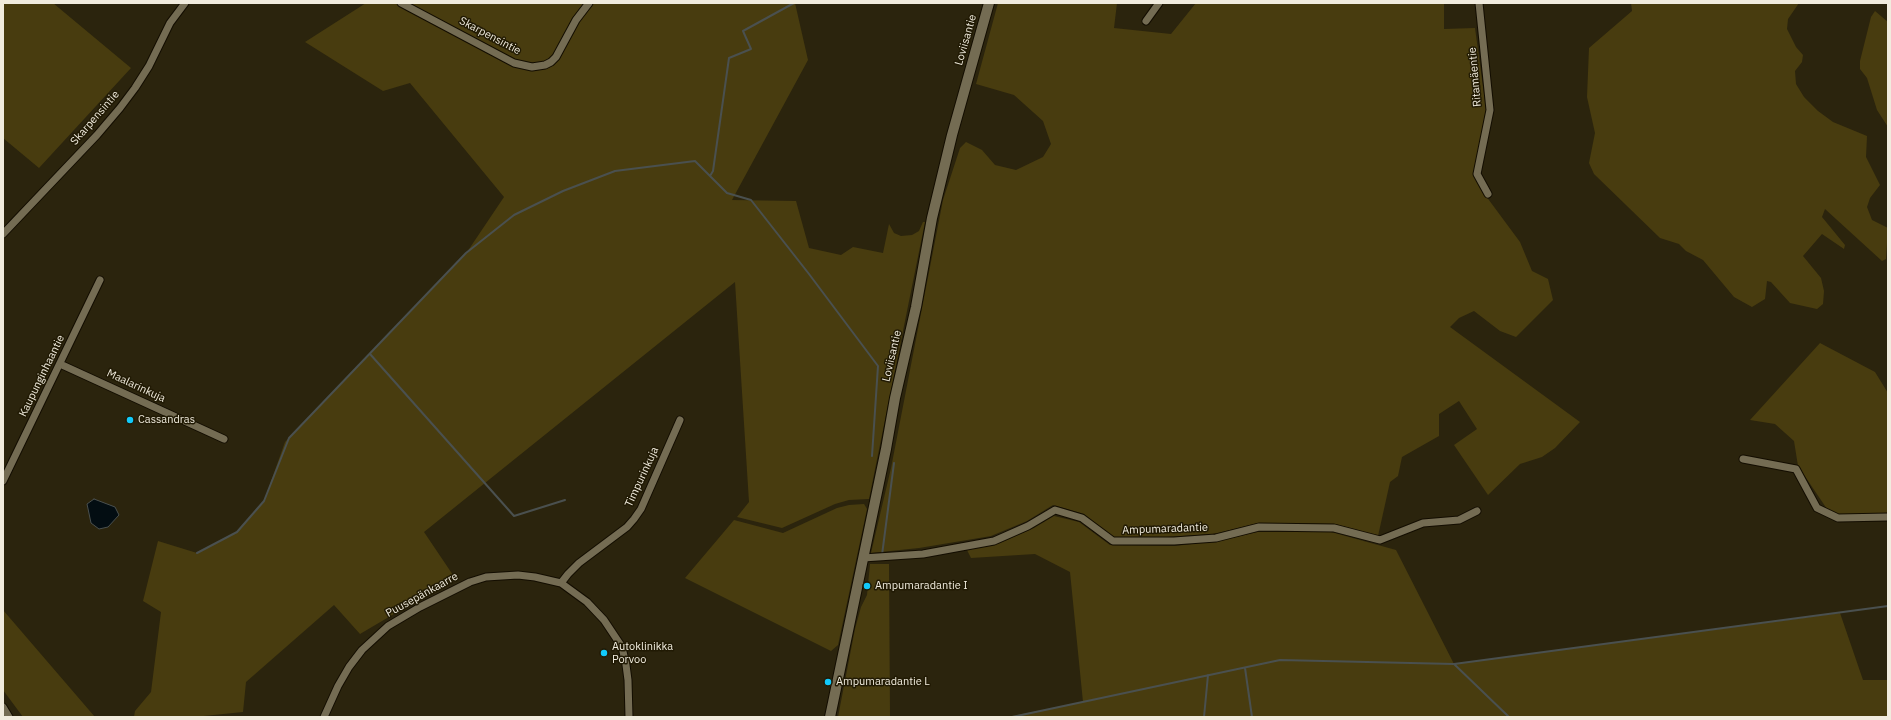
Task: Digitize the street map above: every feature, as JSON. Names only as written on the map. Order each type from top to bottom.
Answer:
[{"type":"main road","name":"Loviisantie","points":[[830,717],[895,398],[916,307],[934,210],[952,135],[989,3]]},
{"type":"street","name":"Skarpensintie","points":[[3,234],[11,223],[97,135],[136,88],[149,66],[170,23],[185,3]]},
{"type":"street","name":"Skarpensintie","points":[[401,3],[453,29],[514,63],[532,67],[551,62],[556,57],[576,20],[589,3]]},
{"type":"street","points":[[1146,21],[1159,3]]},
{"type":"street","name":"Ritamäentie","points":[[1479,3],[1490,110],[1477,174],[1488,194]]},
{"type":"street","name":"Kaupunginhaantie","points":[[3,481],[100,280]]},
{"type":"street","name":"Maalarinkuja","points":[[60,364],[224,439]]},
{"type":"street","name":"Timpurinkuja","points":[[561,583],[579,563],[627,527],[634,519],[641,509],[680,420]]},
{"type":"street","points":[[1743,459],[1796,469],[1817,508],[1838,518],[1888,517]]},
{"type":"street","name":"Ampumaradantie","points":[[863,558],[924,554],[994,541],[1028,526],[1055,510],[1082,518],[1112,541],[1174,541],[1216,538],[1259,527],[1334,528],[1380,540],[1423,523],[1459,520],[1477,511]]},
{"type":"street","name":"Puusepänkaarre","points":[[324,717],[338,686],[362,650],[388,626],[452,590],[486,577],[518,575],[535,576],[561,583],[587,602],[604,620],[622,647],[628,680],[629,717]]},
{"type":"street","points":[[3,708],[9,717]]},
{"type":"shaded area","points":[[3,3],[53,3],[131,68],[39,168],[3,138]]},
{"type":"shaded area","points":[[366,3],[795,3],[808,60],[732,200],[796,201],[809,248],[841,255],[853,247],[883,253],[889,224],[894,233],[901,236],[912,235],[919,231],[923,222],[925,222],[869,499],[849,500],[835,504],[782,528],[737,517],[749,502],[735,282],[424,532],[455,578],[360,634],[334,605],[246,682],[243,712],[194,717],[134,717],[135,711],[151,692],[161,612],[143,601],[158,541],[197,553],[237,532],[264,501],[285,442],[465,255],[504,197],[410,83],[383,91],[305,42]]},
{"type":"shaded area","points":[[998,3],[1117,3],[1114,28],[1171,34],[1196,3],[1444,3],[1444,29],[1475,28],[1486,109],[1474,173],[1483,192],[1520,242],[1532,271],[1548,279],[1553,300],[1516,337],[1500,331],[1474,311],[1459,318],[1450,327],[1580,422],[1555,448],[1542,457],[1520,464],[1488,495],[1454,445],[1477,429],[1459,401],[1439,414],[1439,436],[1402,457],[1398,476],[1390,482],[1378,536],[1335,524],[1258,523],[1213,534],[1167,537],[1113,537],[1084,514],[1053,505],[1027,521],[991,536],[919,548],[871,553],[891,468],[943,200],[960,148],[966,142],[982,150],[995,165],[1016,170],[1043,157],[1051,144],[1043,121],[1014,95],[976,84]]},
{"type":"shaded area","points":[[1631,3],[1799,3],[1788,19],[1787,29],[1796,47],[1803,55],[1802,62],[1795,71],[1796,84],[1804,97],[1818,111],[1833,122],[1867,136],[1866,157],[1880,185],[1870,198],[1867,207],[1872,220],[1888,228],[1886,259],[1882,261],[1825,209],[1822,217],[1845,245],[1844,249],[1822,234],[1803,256],[1821,278],[1824,291],[1823,304],[1817,309],[1790,303],[1771,282],[1767,281],[1765,299],[1752,307],[1734,297],[1703,260],[1686,251],[1679,244],[1660,238],[1594,174],[1589,163],[1595,133],[1587,97],[1589,48],[1632,11]]},
{"type":"shaded area","points":[[1875,11],[1888,22],[1888,127],[1877,110],[1867,78],[1860,69],[1860,61],[1871,17]]},
{"type":"shaded area","points":[[1820,343],[1875,372],[1888,393],[1888,514],[1838,515],[1827,509],[1798,466],[1794,441],[1775,424],[1750,420]]},
{"type":"shaded area","points":[[94,499],[115,507],[119,515],[108,527],[99,529],[91,523],[87,504]]},
{"type":"shaded area","points":[[864,504],[867,509],[838,645],[831,651],[685,578],[734,520],[783,533],[837,508],[849,505]]},
{"type":"shaded area","points":[[1054,516],[1079,522],[1110,545],[1175,546],[1217,541],[1258,532],[1331,532],[1396,550],[1454,664],[1840,613],[1863,680],[1888,680],[1888,717],[1007,717],[1083,702],[1070,572],[1035,554],[971,558],[967,550],[998,544],[1034,528]]},
{"type":"shaded area","points":[[870,564],[889,564],[890,717],[838,717],[855,629],[861,607],[867,595]]},
{"type":"shaded area","points":[[3,610],[95,717],[23,717],[3,690]]},
{"type":"waterway","points":[[710,176],[713,171],[729,58],[751,49],[743,31],[794,3]]},
{"type":"waterway","points":[[197,553],[237,532],[264,501],[289,438],[466,253],[514,215],[563,191],[615,171],[695,161],[727,193],[751,200],[878,366],[872,456]]},
{"type":"waterway","points":[[370,354],[514,516],[565,500]]},
{"type":"waterway","points":[[882,555],[894,463]]},
{"type":"waterway","points":[[1012,717],[1280,660],[1454,664],[1888,606]]},
{"type":"waterway","points":[[1454,664],[1509,717]]},
{"type":"waterway","points":[[1245,668],[1252,717]]},
{"type":"waterway","points":[[1204,717],[1208,675]]},
{"type":"place","name":"Cassandras","points":[[130,420]]},
{"type":"place","name":"Ampumaradantie I","points":[[867,586]]},
{"type":"place","name":"Autoklinikka Porvoo","points":[[604,653]]},
{"type":"place","name":"Ampumaradantie L","points":[[828,682]]}]
